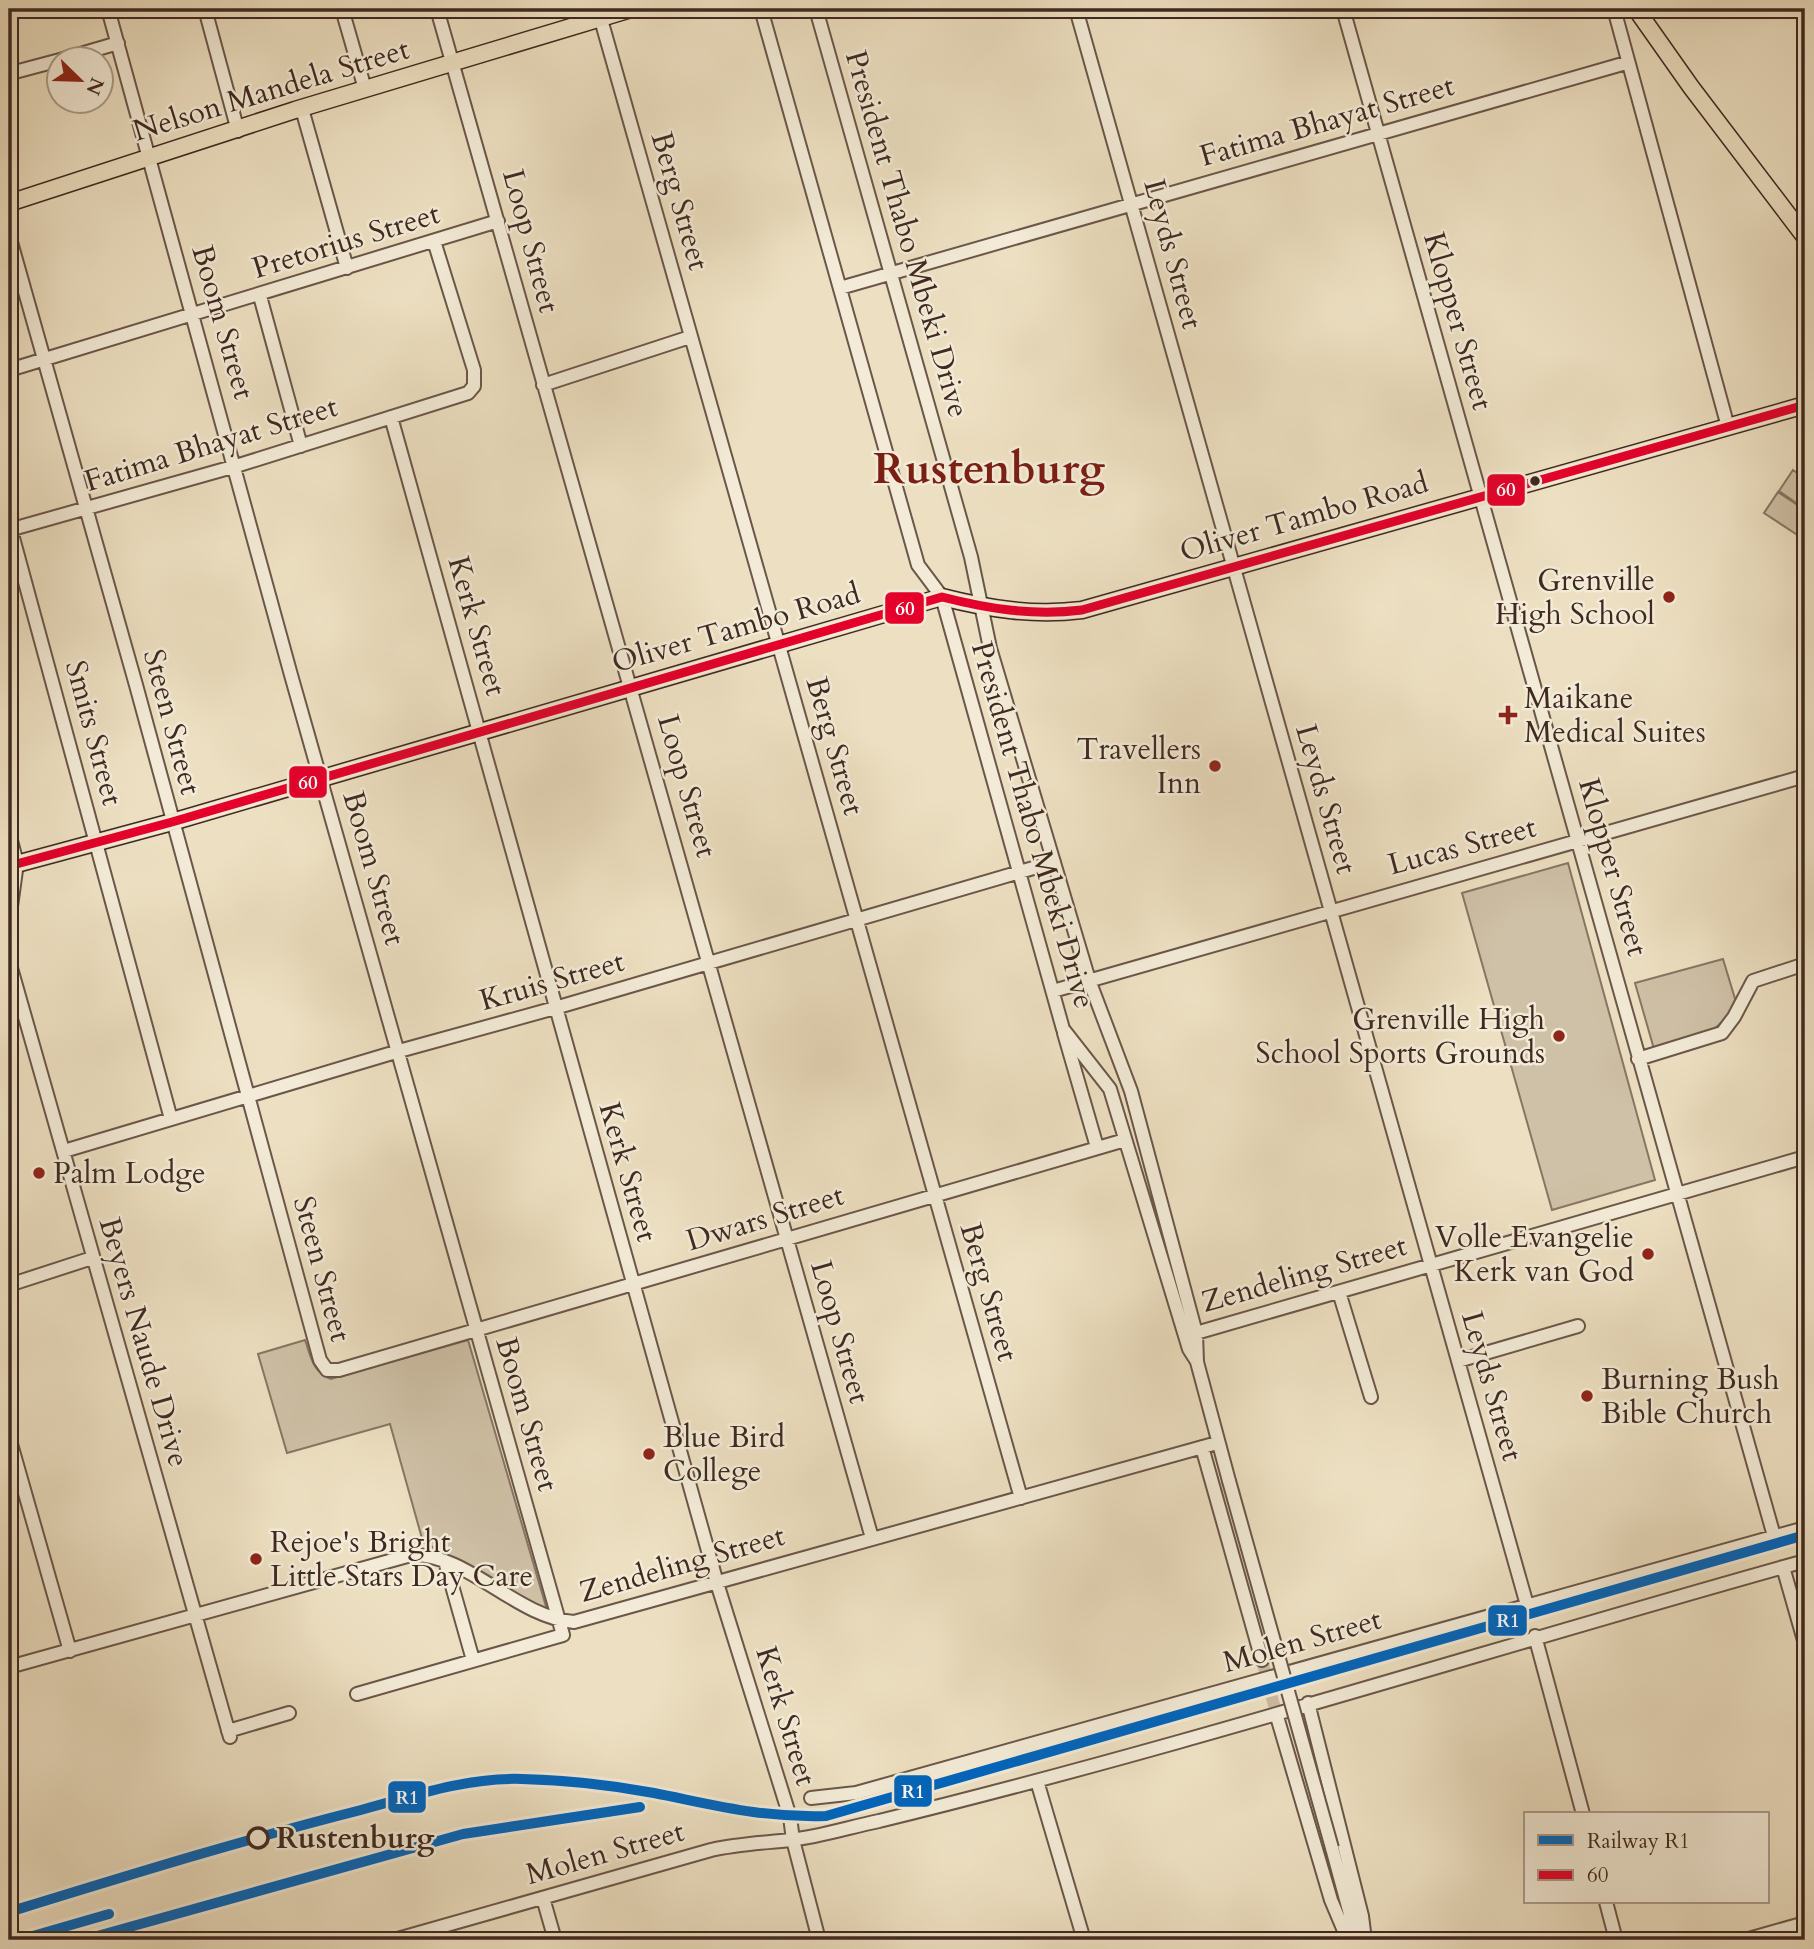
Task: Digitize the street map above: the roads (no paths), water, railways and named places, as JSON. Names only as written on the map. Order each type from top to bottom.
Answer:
[{"type":"main road","name":"Nelson Mandela Street","points":[[9,203],[600,14],[631,9]]},
{"type":"main road","points":[[1636,9],[1691,87],[1805,237]]},
{"type":"main road","name":"Oliver Tambo Road","points":[[13,865],[172,822],[942,597],[980,609],[1059,613],[1082,610],[1805,405]]},
{"type":"street","name":"Boom Street","points":[[108,9],[558,1620]]},
{"type":"street","points":[[205,9],[237,131]]},
{"type":"street","points":[[342,9],[365,89]]},
{"type":"street","name":"Loop Street","points":[[437,9],[872,1538]]},
{"type":"street","name":"President Thabo Mbeki Drive","points":[[761,9],[918,565],[942,597],[1021,871],[1063,1029],[1110,1089],[1189,1349],[1197,1362]]},
{"type":"street","name":"President Thabo Mbeki Drive","points":[[816,9],[971,557],[980,609],[1089,979],[1131,1091],[1196,1332],[1197,1362],[1217,1443],[1357,1940]]},
{"type":"street","name":"Leyds Street","points":[[1076,9],[1527,1605]]},
{"type":"street","name":"Klopper Street","points":[[1343,9],[1579,841],[1675,1194],[1774,1536]]},
{"type":"street","points":[[1614,9],[1626,63],[1728,427]]},
{"type":"street","name":"Berg Street","points":[[600,14],[1021,1498]]},
{"type":"street","points":[[9,22],[9,88]]},
{"type":"street","points":[[108,46],[118,43]]},
{"type":"street","name":"Fatima Bhayat Street","points":[[840,288],[1626,63]]},
{"type":"street","points":[[11,73],[46,64]]},
{"type":"street","points":[[302,109],[347,268]]},
{"type":"street","name":"Pretorius Street","points":[[9,370],[260,296],[498,221]]},
{"type":"street","name":"Steen Street","points":[[9,235],[320,1360],[327,1370],[340,1370]]},
{"type":"street","name":"Fatima Bhayat Street","points":[[9,527],[86,509],[236,466],[468,393],[474,386],[474,370],[434,241]]},
{"type":"street","points":[[260,296],[301,446]]},
{"type":"street","points":[[542,385],[690,337]]},
{"type":"street","name":"Kerk Street","points":[[391,416],[717,1583],[790,1817],[793,1840],[819,1940]]},
{"type":"street","name":"Smits Street","points":[[9,527],[171,1119]]},
{"type":"street","name":"Lucas Street","points":[[1053,991],[1805,776]]},
{"type":"street","points":[[9,833],[13,865],[9,921]]},
{"type":"street","name":"Kruis Street","points":[[64,1151],[247,1095],[555,1009],[1054,862]]},
{"type":"street","name":"Beyers Naude Drive","points":[[9,961],[229,1734],[289,1713]]},
{"type":"street","points":[[1638,1059],[1722,1033],[1734,1017],[1753,981],[1805,964]]},
{"type":"street","points":[[1063,1029],[1097,1147]]},
{"type":"street","name":"Dwars Street","points":[[340,1370],[1125,1140]]},
{"type":"street","name":"Zendeling Street","points":[[1182,1326],[1196,1332],[1805,1157]]},
{"type":"street","points":[[9,1285],[92,1258]]},
{"type":"street","points":[[1339,1292],[1371,1397]]},
{"type":"street","points":[[1458,1361],[1578,1326]]},
{"type":"street","points":[[9,1437],[70,1651]]},
{"type":"street","name":"Zendeling Street","points":[[9,1667],[411,1555],[427,1555],[445,1561],[532,1610],[558,1620],[574,1622],[1217,1443]]},
{"type":"street","points":[[1202,1447],[1262,1660]]},
{"type":"street","name":"Molen Street","points":[[811,1798],[856,1793],[1805,1528]]},
{"type":"street","points":[[445,1561],[473,1660]]},
{"type":"street","name":"Molen Street","points":[[394,1940],[711,1850],[746,1842],[793,1840],[1155,1750],[1535,1636],[1805,1561]]},
{"type":"street","points":[[1783,1567],[1805,1644]]},
{"type":"street","points":[[357,1694],[563,1635],[558,1620]]},
{"type":"street","points":[[1535,1636],[1582,1812]]},
{"type":"street","points":[[1278,1720],[1331,1900],[1347,1938],[1357,1940],[1364,1932],[1362,1916],[1308,1703]]},
{"type":"street","points":[[1037,1781],[1084,1940]]},
{"type":"street","points":[[543,1898],[555,1940]]},
{"type":"street","points":[[1607,1904],[1616,1940]]},
{"type":"street","points":[[1745,1940],[1805,1923]]},
{"type":"tunnel","points":[[1262,1660],[1278,1720]]},
{"type":"rail line","name":"R1","points":[[9,1912],[272,1834],[420,1794],[481,1781],[522,1779],[588,1783],[760,1813],[826,1816],[1805,1535]]},
{"type":"rail line","name":"R1","points":[[83,1940],[463,1834],[640,1807]]},
{"type":"rail line","name":"R1","points":[[19,1940],[109,1914]]},
{"type":"place","name":"Grenville High School","points":[[1669,597]]},
{"type":"place","name":"Maikane Medical Suites","points":[[1508,715]]},
{"type":"place","name":"Travellers Inn","points":[[1215,766]]},
{"type":"place","name":"Grenville High School Sports Grounds","points":[[1559,1036]]},
{"type":"place","name":"Palm Lodge","points":[[39,1173]]},
{"type":"place","name":"Volle Evangelie Kerk van God","points":[[1648,1254]]},
{"type":"place","name":"Burning Bush Bible Church","points":[[1587,1396]]},
{"type":"place","name":"Blue Bird College","points":[[649,1454]]},
{"type":"place","name":"Rejoe's Bright Little Stars Day Care","points":[[256,1559]]},
{"type":"place","name":"Rustenburg","points":[[258,1838]]},
{"type":"district","name":"Rustenburg","points":[[989,469]]}]
